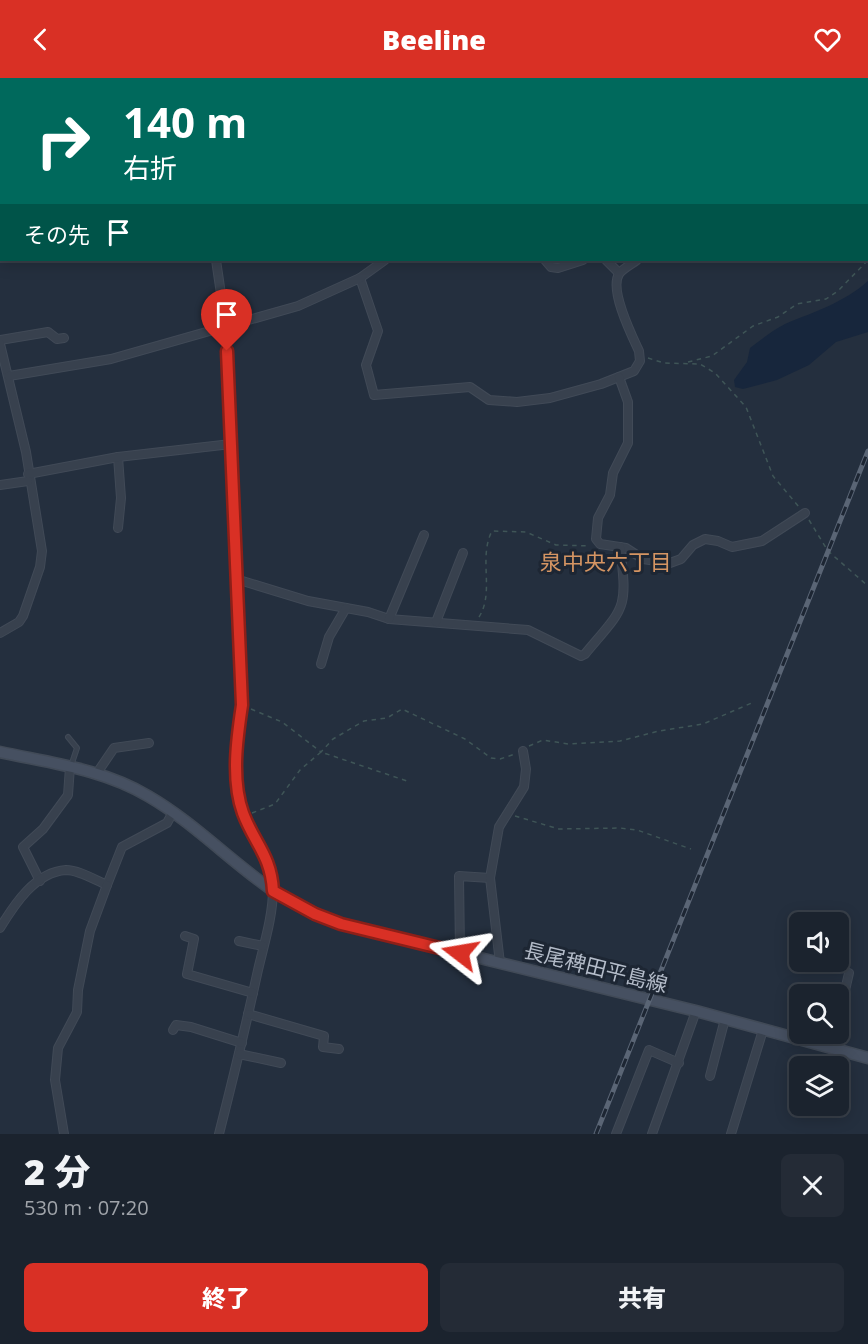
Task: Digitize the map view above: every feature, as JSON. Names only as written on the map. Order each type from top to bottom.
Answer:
[{"type":"main road","name":"長尾稗田平島線","points":[[0,752],[97,773],[128,786],[173,812],[273,891],[315,914],[341,924],[696,1011],[868,1058]]},
{"type":"street","points":[[216,261],[226,327],[242,705],[237,739],[238,788],[245,818],[267,857],[273,891],[242,1043],[219,1134]]},
{"type":"street","points":[[9,376],[111,359],[313,301],[360,278],[384,261]]},
{"type":"street","points":[[546,261],[551,267],[558,268],[580,261]]},
{"type":"street","points":[[360,278],[378,331],[366,365],[374,395],[470,387],[489,400],[517,402],[571,392],[634,371],[640,361],[639,351],[618,295],[619,273],[607,261]]},
{"type":"street","points":[[619,273],[636,261]]},
{"type":"street","points":[[0,633],[19,622],[23,616],[40,567],[42,551],[9,376],[0,342],[48,332],[57,339],[64,338]]},
{"type":"street","points":[[619,376],[628,402],[628,443],[613,473],[610,495],[598,518],[596,539],[600,544],[632,550],[643,559],[670,563],[681,559],[693,545],[705,539],[732,547],[762,541],[805,513]]},
{"type":"street","points":[[0,485],[118,458],[231,444]]},
{"type":"street","points":[[118,458],[121,498],[118,528]]},
{"type":"street","points":[[389,620],[424,536]]},
{"type":"street","points":[[236,579],[308,601],[368,612],[389,620],[528,630],[578,655],[585,654],[623,606],[625,590],[620,547]]},
{"type":"street","points":[[436,622],[463,553]]},
{"type":"street","points":[[321,664],[329,637],[346,608]]},
{"type":"street","points":[[97,773],[114,748],[149,743]]},
{"type":"street","points":[[500,963],[490,878],[499,827],[524,787],[526,769],[523,751]]},
{"type":"street","points":[[40,881],[22,847],[43,830],[68,795],[70,767]]},
{"type":"street","points":[[64,1134],[55,1080],[58,1048],[77,1012],[78,990],[90,931],[122,847],[167,823],[173,812]]},
{"type":"street","points":[[0,928],[21,897],[40,881],[65,870],[107,885]]},
{"type":"street","points":[[460,953],[459,876],[490,878]]},
{"type":"street","points":[[185,936],[198,940],[187,974],[253,993]]},
{"type":"street","points":[[239,941],[263,946]]},
{"type":"street","points":[[846,984],[849,973]]},
{"type":"street","points":[[652,1134],[680,1063],[696,1011]]},
{"type":"street","points":[[248,1014],[326,1032],[323,1047],[339,1049]]},
{"type":"street","points":[[710,1076],[725,1019]]},
{"type":"street","points":[[173,1030],[176,1025],[192,1027],[242,1043]]},
{"type":"street","points":[[731,1134],[763,1030]]},
{"type":"street","points":[[832,1049],[833,1044]]},
{"type":"street","points":[[616,1134],[649,1050],[680,1063]]},
{"type":"street","points":[[239,1054],[282,1063]]},
{"type":"lane","points":[[68,737],[77,748],[70,767]]},
{"type":"path","points":[[639,351],[653,362],[687,362],[712,356],[753,326],[778,317],[797,304],[826,299],[838,291],[867,261]]},
{"type":"path","points":[[687,362],[707,368],[742,400],[773,476],[805,513],[828,550],[868,586]]},
{"type":"path","points":[[473,625],[481,615],[484,602],[485,548],[492,531],[526,532],[556,545],[600,544]]},
{"type":"path","points":[[245,818],[275,804],[300,771],[333,738],[364,721],[387,718],[402,709],[465,739],[491,758],[500,759],[523,751],[543,740],[568,744],[608,743],[703,724],[754,702]]},
{"type":"path","points":[[242,705],[282,722],[321,752],[410,782]]},
{"type":"path","points":[[509,814],[559,829],[637,830],[692,849]]},
{"type":"water","points":[[868,281],[868,332],[836,342],[809,365],[777,380],[743,389],[735,387],[734,380],[747,362],[750,348],[781,326],[839,301]]},
{"type":"railway","points":[[596,1134],[868,451]]},
{"type":"district","name":"泉中央六丁目","points":[[606,561]]},
{"type":"route","points":[[227,351],[242,705],[237,739],[238,788],[250,831],[267,857],[272,872],[273,891],[315,914],[341,924],[460,953]]}]
